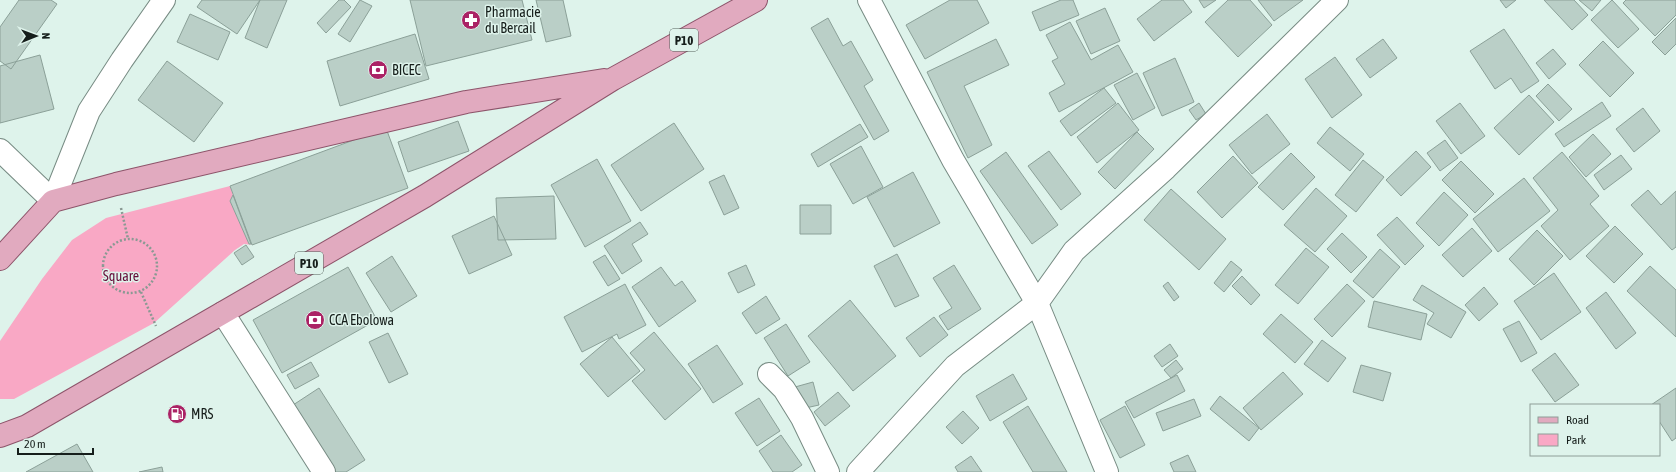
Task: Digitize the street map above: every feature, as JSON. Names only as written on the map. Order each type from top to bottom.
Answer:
[{"type":"main road","name":"P10","points":[[0,436],[27,426],[166,346],[425,196],[613,79],[756,0]]},
{"type":"main road","name":"P10","points":[[53,201],[116,184],[466,102],[613,79]]},
{"type":"main road","points":[[0,259],[53,201]]},
{"type":"street","points":[[0,150],[53,201],[89,111],[122,60],[164,0]]},
{"type":"street","points":[[869,0],[953,160],[1037,303],[1107,472]]},
{"type":"street","points":[[858,472],[955,366],[1037,303],[1074,251],[1166,168],[1337,0]]},
{"type":"street","points":[[223,313],[324,472]]},
{"type":"street","points":[[769,374],[784,389],[802,418],[828,472]]},
{"type":"path","points":[[116,184],[128,239]]},
{"type":"path","points":[[128,239],[144,243],[156,256],[157,272],[148,287],[142,292],[132,294],[123,293],[114,289],[108,282],[104,273],[103,264],[105,255],[111,247],[119,242],[128,239]]},
{"type":"path","points":[[142,292],[166,346]]},
{"type":"green space","name":"Square","points":[[230,186],[233,195],[230,201],[249,244],[252,245],[244,244],[235,250],[154,323],[14,399],[0,399],[0,341],[42,279],[72,240],[106,218]]},
{"type":"building","points":[[19,0],[51,0],[57,4],[11,69],[0,61],[0,27]]},
{"type":"building","points":[[202,0],[260,0],[237,34],[197,7]]},
{"type":"building","points":[[260,0],[287,0],[267,48],[245,38]]},
{"type":"building","points":[[339,0],[344,0],[351,7],[326,33],[317,23]]},
{"type":"building","points":[[360,0],[372,6],[350,42],[338,34]]},
{"type":"building","name":"Pharmacie du Bercail","points":[[410,0],[522,0],[532,40],[426,66]]},
{"type":"building","points":[[536,0],[563,0],[571,36],[546,42]]},
{"type":"building","points":[[950,0],[977,0],[989,23],[925,59],[906,25]]},
{"type":"building","points":[[1061,0],[1073,0],[1079,15],[1040,31],[1032,12]]},
{"type":"building","points":[[1162,0],[1183,0],[1192,12],[1154,41],[1137,19]]},
{"type":"building","points":[[1199,0],[1216,0],[1204,8]]},
{"type":"building","points":[[1228,0],[1250,0],[1272,25],[1238,57],[1205,22]]},
{"type":"building","points":[[1258,0],[1303,0],[1274,21]]},
{"type":"building","points":[[1500,0],[1516,0],[1506,8]]},
{"type":"building","points":[[1544,0],[1574,0],[1588,15],[1572,30]]},
{"type":"building","points":[[1579,0],[1601,0],[1592,11]]},
{"type":"building","points":[[1612,0],[1639,29],[1618,48],[1591,20]]},
{"type":"building","points":[[1626,0],[1676,0],[1676,15],[1655,36],[1623,3]]},
{"type":"building","points":[[1105,8],[1120,41],[1091,54],[1076,21]]},
{"type":"building","points":[[190,14],[230,32],[218,60],[177,42]]},
{"type":"building","points":[[828,18],[843,46],[851,41],[873,80],[864,86],[889,131],[874,140],[811,28]]},
{"type":"building","points":[[1676,18],[1676,44],[1665,55],[1652,42]]},
{"type":"building","points":[[1070,22],[1091,60],[1118,45],[1133,72],[1059,112],[1049,93],[1065,84],[1052,61],[1058,58],[1046,35]]},
{"type":"building","points":[[1504,29],[1539,81],[1521,93],[1511,78],[1495,89],[1470,51]]},
{"type":"building","name":"BICEC","points":[[415,34],[429,79],[340,106],[327,61]]},
{"type":"building","points":[[996,39],[1009,65],[964,86],[992,145],[968,158],[927,72]]},
{"type":"building","points":[[1383,39],[1397,58],[1370,78],[1356,59]]},
{"type":"building","points":[[1603,41],[1634,73],[1610,97],[1579,65]]},
{"type":"building","points":[[1553,49],[1566,64],[1549,79],[1536,63]]},
{"type":"building","points":[[40,55],[54,109],[0,123],[0,66]]},
{"type":"building","points":[[1335,57],[1362,95],[1332,118],[1305,79]]},
{"type":"building","points":[[1175,58],[1194,102],[1162,116],[1143,73]]},
{"type":"building","points":[[167,61],[223,103],[194,142],[138,100]]},
{"type":"building","points":[[1137,73],[1155,108],[1133,120],[1114,85]]},
{"type":"building","points":[[1548,84],[1572,109],[1559,121],[1536,96]]},
{"type":"building","points":[[1104,88],[1116,103],[1071,136],[1060,121]]},
{"type":"building","points":[[1529,95],[1554,122],[1519,155],[1494,128]]},
{"type":"building","points":[[1602,102],[1611,116],[1564,147],[1555,134]]},
{"type":"building","points":[[1118,103],[1139,130],[1097,163],[1077,137]]},
{"type":"building","points":[[1199,103],[1206,114],[1196,120],[1189,110]]},
{"type":"building","points":[[1460,103],[1485,136],[1461,154],[1436,121]]},
{"type":"building","points":[[1643,108],[1660,131],[1634,152],[1616,129]]},
{"type":"building","points":[[1267,114],[1290,144],[1252,174],[1229,145]]},
{"type":"building","points":[[458,121],[469,151],[408,172],[398,142]]},
{"type":"building","points":[[674,123],[704,169],[641,211],[611,165]]},
{"type":"building","points":[[860,124],[868,137],[818,167],[811,154]]},
{"type":"building","points":[[1330,127],[1364,154],[1350,171],[1317,143]]},
{"type":"building","points":[[386,128],[408,188],[252,245],[230,186]]},
{"type":"building","points":[[1137,132],[1154,149],[1115,189],[1098,172]]},
{"type":"building","points":[[1593,134],[1611,154],[1586,177],[1569,157]]},
{"type":"building","points":[[1445,140],[1458,158],[1440,171],[1427,153]]},
{"type":"building","points":[[861,146],[883,187],[853,204],[830,164]]},
{"type":"building","points":[[1049,151],[1081,194],[1061,210],[1028,166]]},
{"type":"building","points":[[1416,151],[1431,167],[1401,196],[1386,180]]},
{"type":"building","points":[[1006,152],[1058,225],[1032,244],[980,171]]},
{"type":"building","points":[[1562,152],[1599,196],[1590,204],[1609,226],[1570,260],[1541,226],[1558,210],[1533,178]]},
{"type":"building","points":[[1291,153],[1315,177],[1283,210],[1258,187]]},
{"type":"building","points":[[1621,155],[1632,169],[1604,190],[1594,175]]},
{"type":"building","points":[[1233,156],[1258,183],[1222,218],[1197,192]]},
{"type":"building","points":[[597,159],[631,221],[585,247],[551,185]]},
{"type":"building","points":[[1363,160],[1384,177],[1356,212],[1335,195]]},
{"type":"building","points":[[1461,161],[1494,194],[1475,213],[1442,180]]},
{"type":"building","points":[[913,172],[940,223],[894,247],[867,197]]},
{"type":"building","points":[[724,175],[739,208],[724,215],[709,182]]},
{"type":"building","points":[[1524,178],[1550,211],[1498,252],[1473,219]]},
{"type":"building","points":[[1316,188],[1347,216],[1315,252],[1284,225]]},
{"type":"building","points":[[1171,189],[1226,239],[1199,270],[1144,220]]},
{"type":"building","points":[[1648,190],[1661,205],[1676,191],[1676,247],[1672,250],[1631,205]]},
{"type":"building","points":[[1444,192],[1468,215],[1439,246],[1416,223]]},
{"type":"building","points":[[233,195],[251,244],[249,244],[230,201]]},
{"type":"building","points":[[554,196],[556,239],[498,240],[496,198]]},
{"type":"building","points":[[800,205],[831,205],[831,234],[800,234]]},
{"type":"building","points":[[494,216],[512,255],[469,274],[452,236]]},
{"type":"building","points":[[1397,217],[1424,246],[1405,265],[1377,235]]},
{"type":"building","points":[[640,222],[648,234],[632,244],[642,261],[622,274],[604,246]]},
{"type":"building","points":[[1615,226],[1643,254],[1614,283],[1586,256]]},
{"type":"building","points":[[1472,228],[1492,251],[1463,277],[1442,255]]},
{"type":"building","points":[[1537,230],[1563,256],[1534,285],[1509,259]]},
{"type":"building","points":[[1342,233],[1367,257],[1351,273],[1327,249]]},
{"type":"building","points":[[246,245],[254,257],[242,265],[234,253]]},
{"type":"building","points":[[1306,248],[1329,267],[1298,304],[1275,285]]},
{"type":"building","points":[[1380,249],[1400,267],[1373,298],[1353,281]]},
{"type":"building","points":[[897,254],[919,296],[895,307],[874,266]]},
{"type":"building","points":[[605,255],[620,279],[608,286],[593,262]]},
{"type":"building","points":[[392,256],[417,296],[391,312],[366,273]]},
{"type":"building","points":[[1231,261],[1242,270],[1224,292],[1214,283]]},
{"type":"building","points":[[746,265],[755,285],[738,293],[728,273]]},
{"type":"building","points":[[954,265],[981,309],[948,330],[939,316],[952,308],[933,278]]},
{"type":"building","points":[[1650,266],[1676,290],[1676,337],[1627,291]]},
{"type":"building","name":"CCA Ebolowa","points":[[348,267],[377,320],[282,373],[253,320]]},
{"type":"building","points":[[661,267],[675,286],[682,281],[696,301],[659,327],[632,287]]},
{"type":"building","points":[[1554,273],[1581,312],[1541,340],[1514,301]]},
{"type":"building","points":[[1242,276],[1260,295],[1251,305],[1232,286]]},
{"type":"building","points":[[1168,282],[1179,297],[1174,301],[1163,286]]},
{"type":"building","points":[[625,284],[646,325],[619,339],[617,334],[582,352],[564,317]]},
{"type":"building","points":[[1347,284],[1365,301],[1332,337],[1314,319]]},
{"type":"building","points":[[1422,285],[1466,312],[1451,338],[1427,324],[1434,313],[1413,300]]},
{"type":"building","points":[[1484,287],[1498,304],[1479,321],[1465,305]]},
{"type":"building","points":[[1606,292],[1636,333],[1616,349],[1586,308]]},
{"type":"building","points":[[766,296],[780,319],[756,334],[742,313]]},
{"type":"building","points":[[850,300],[896,356],[853,391],[808,336]]},
{"type":"building","points":[[1374,301],[1427,314],[1421,340],[1368,327]]},
{"type":"building","points":[[1281,314],[1313,342],[1295,363],[1263,334]]},
{"type":"building","points":[[934,317],[948,335],[920,357],[906,338]]},
{"type":"building","points":[[1519,321],[1537,353],[1521,362],[1503,329]]},
{"type":"building","points":[[786,324],[810,362],[788,376],[764,338]]},
{"type":"building","points":[[654,332],[701,389],[665,420],[632,381],[645,370],[630,353]]},
{"type":"building","points":[[388,333],[408,374],[389,383],[369,342]]},
{"type":"building","points":[[612,337],[640,371],[608,397],[580,364]]},
{"type":"building","points":[[1322,340],[1346,358],[1328,382],[1304,364]]},
{"type":"building","points":[[1170,344],[1178,356],[1162,367],[1154,356]]},
{"type":"building","points":[[717,345],[743,384],[713,403],[688,364]]},
{"type":"building","points":[[1555,353],[1579,385],[1555,402],[1532,370]]},
{"type":"building","points":[[1176,360],[1183,369],[1171,378],[1164,370]]},
{"type":"building","points":[[311,362],[319,376],[295,389],[287,375]]},
{"type":"building","points":[[1361,365],[1391,373],[1383,401],[1353,392]]},
{"type":"building","points":[[1283,372],[1303,394],[1261,430],[1243,408]]},
{"type":"building","points":[[1013,374],[1027,399],[990,421],[976,396]]},
{"type":"building","points":[[1177,375],[1185,391],[1134,418],[1125,402]]},
{"type":"building","points":[[813,382],[819,405],[801,409],[795,387]]},
{"type":"building","points":[[319,388],[365,460],[346,472],[331,472],[290,407]]},
{"type":"building","points":[[1676,388],[1676,438],[1672,441],[1660,423],[1660,404],[1652,404]]},
{"type":"building","points":[[838,392],[850,406],[825,426],[814,412]]},
{"type":"building","points":[[1220,396],[1259,428],[1249,441],[1210,409]]},
{"type":"building","points":[[759,398],[780,431],[757,446],[735,413]]},
{"type":"building","points":[[1194,399],[1201,416],[1163,431],[1156,413]]},
{"type":"building","points":[[1028,406],[1067,472],[1033,472],[1003,422]]},
{"type":"building","points":[[1125,406],[1145,445],[1120,458],[1100,420]]},
{"type":"building","points":[[963,411],[979,428],[962,444],[946,427]]},
{"type":"building","points":[[781,435],[802,465],[792,472],[773,472],[759,451]]},
{"type":"building","points":[[77,444],[93,472],[26,472]]},
{"type":"building","points":[[1188,455],[1196,472],[1174,472],[1170,463]]},
{"type":"building","points":[[971,456],[982,472],[958,472],[955,467]]},
{"type":"building","points":[[162,467],[163,472],[139,472]]},
{"type":"place","name":"Pharmacie du Bercail","points":[[471,20]]},
{"type":"place","name":"BICEC","points":[[378,70]]},
{"type":"place","name":"CCA Ebolowa","points":[[315,320]]},
{"type":"place","name":"MRS","points":[[177,414]]}]
